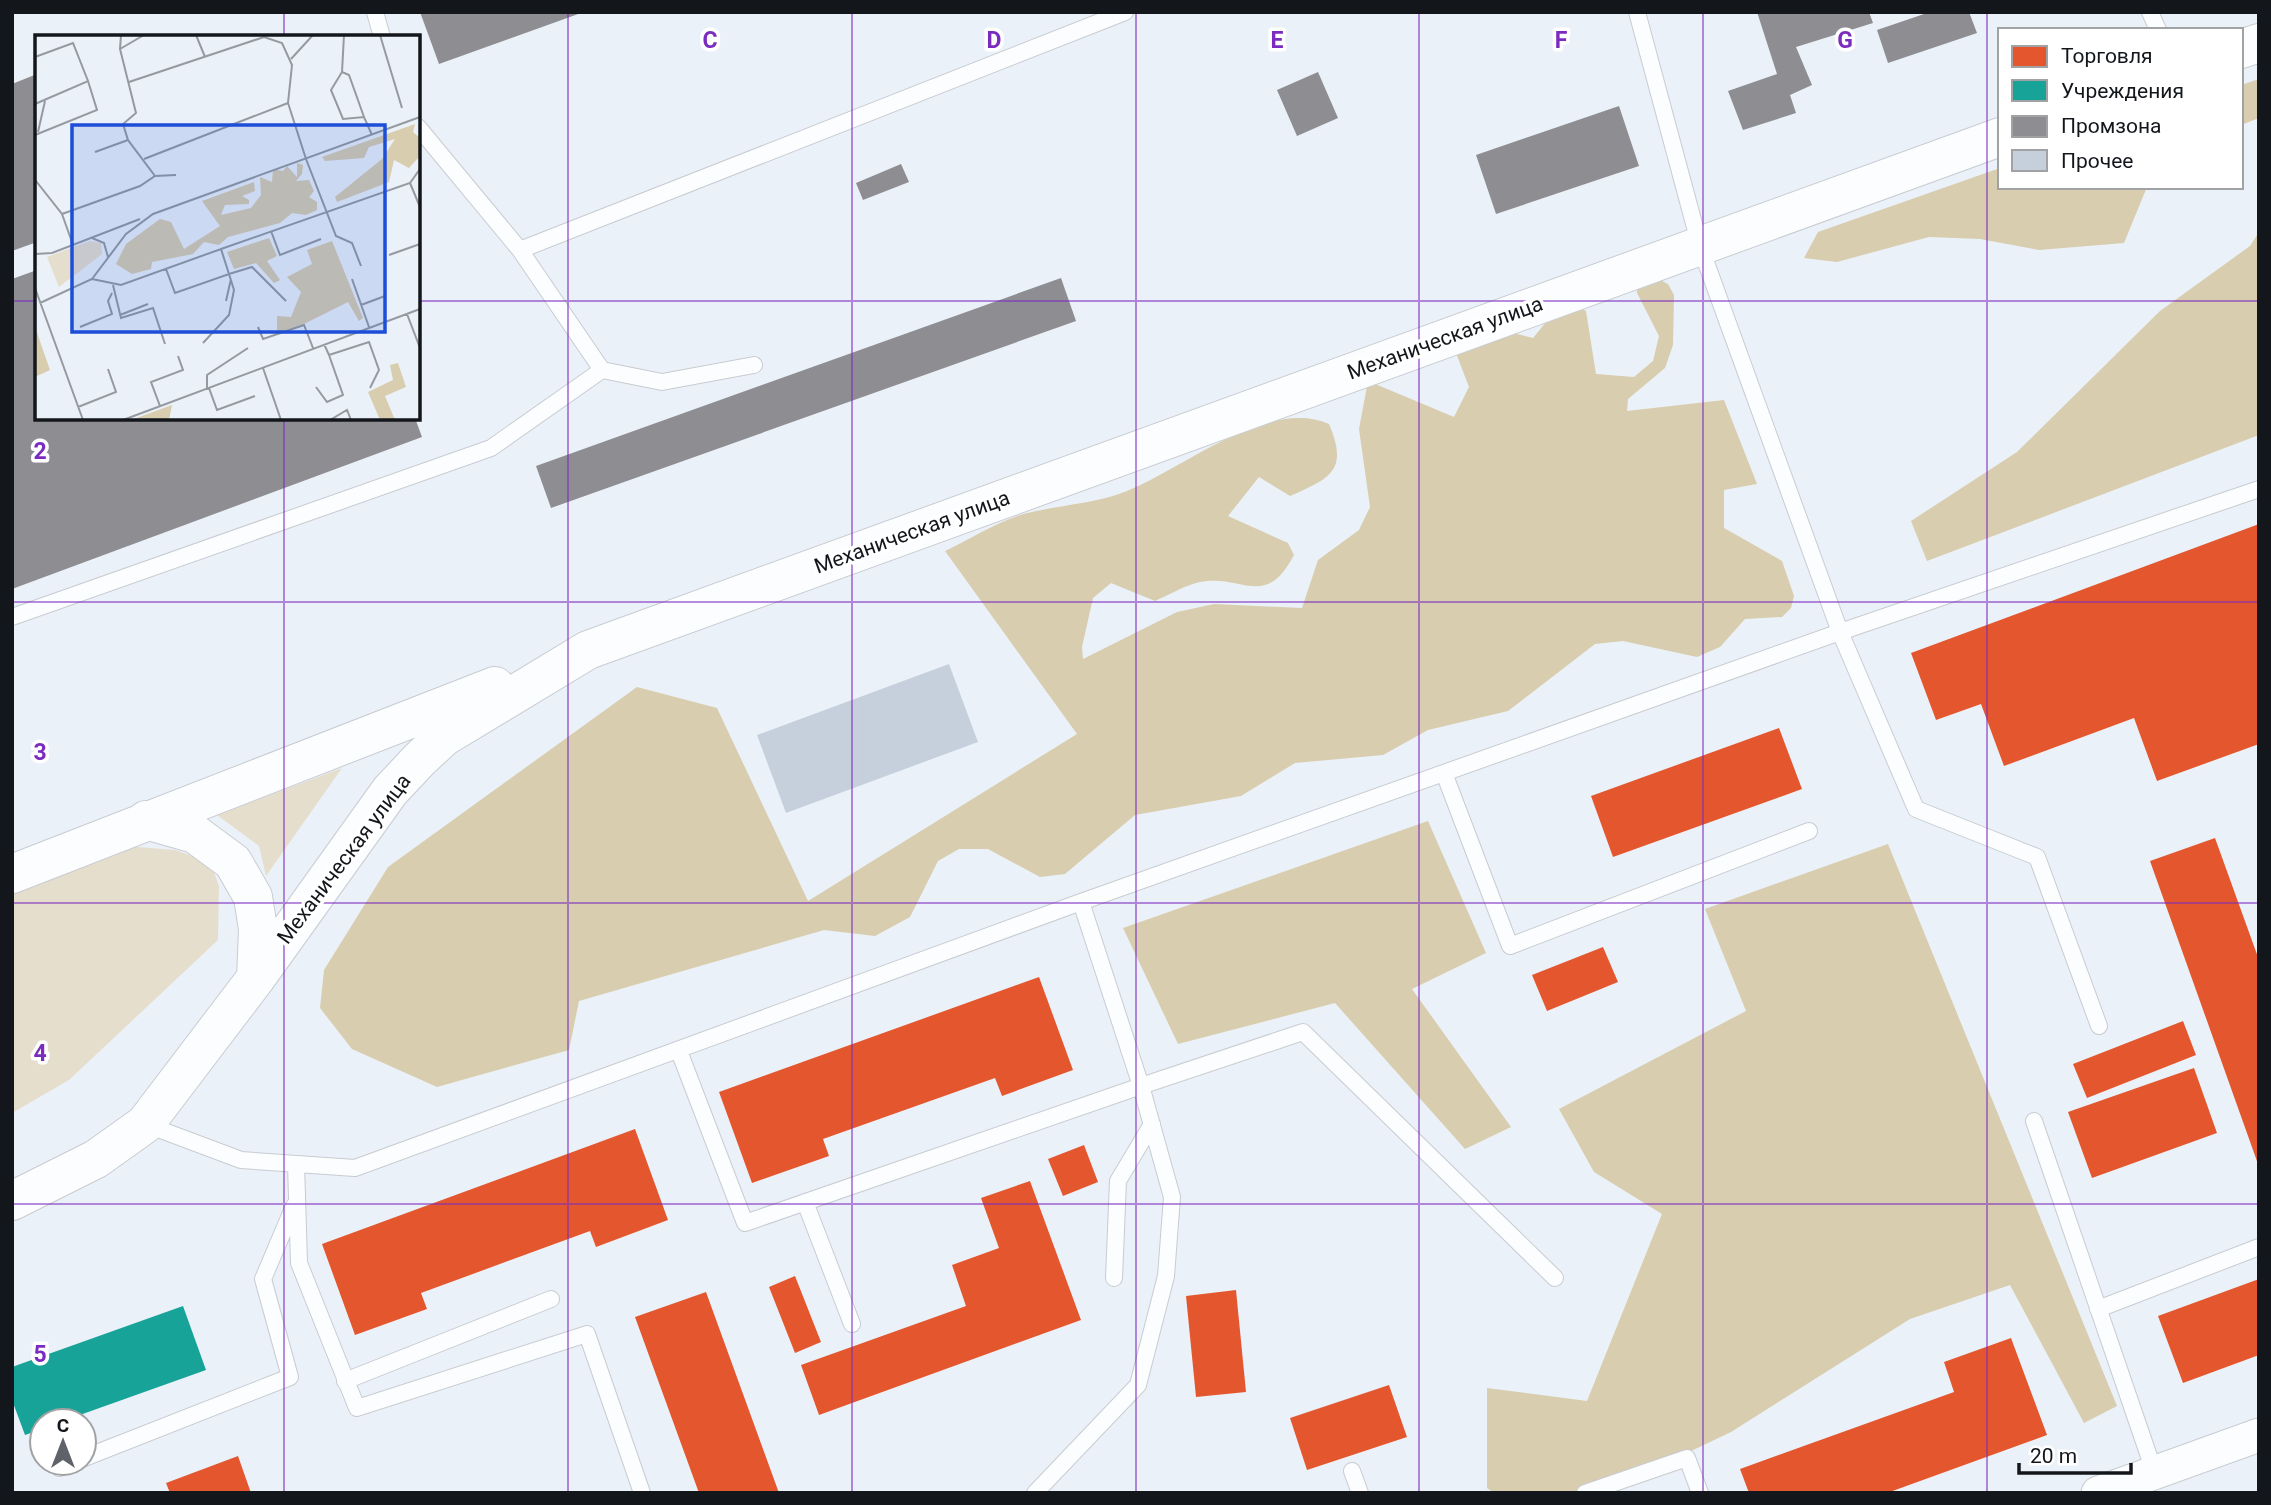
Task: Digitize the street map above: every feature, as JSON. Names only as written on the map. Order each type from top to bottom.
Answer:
[{"type":"street","name":"Механическая улица","points":[[12,1201],[96,1158],[145,1124],[256,978],[390,791],[420,759],[444,737],[588,650],[1998,138]]},
{"type":"street","points":[[12,874],[588,650]]},
{"type":"street","points":[[146,820],[195,834],[233,862],[253,897],[258,929],[256,978]]},
{"type":"street","points":[[2098,1493],[2259,1435]]},
{"type":"lane","points":[[375,12],[381,35]]},
{"type":"lane","points":[[520,250],[1125,12]]},
{"type":"lane","points":[[1637,12],[1700,246],[1840,632],[1916,810],[2037,858],[2099,1026]]},
{"type":"lane","points":[[2150,12],[2157,28]]},
{"type":"lane","points":[[420,129],[520,250],[602,370],[662,383],[754,365]]},
{"type":"lane","points":[[12,617],[491,448],[602,370]]},
{"type":"lane","points":[[145,1124],[241,1160],[355,1168],[1081,902],[1840,632],[2259,489]]},
{"type":"lane","points":[[1444,773],[1510,946],[1809,831]]},
{"type":"lane","points":[[1035,1493],[1138,1385],[1166,1276],[1172,1197],[1141,1086],[1081,902]]},
{"type":"lane","points":[[679,1051],[745,1223],[1303,1032],[1555,1278]]},
{"type":"lane","points":[[2034,1121],[2154,1471]]},
{"type":"lane","points":[[1114,1278],[1118,1181],[1152,1124]]},
{"type":"lane","points":[[296,1164],[299,1263],[357,1408],[587,1334],[642,1493]]},
{"type":"lane","points":[[98,1452],[290,1377],[262,1279],[296,1200]]},
{"type":"lane","points":[[805,1202],[852,1324]]},
{"type":"lane","points":[[2098,1309],[2259,1247]]},
{"type":"lane","points":[[345,1381],[551,1299]]},
{"type":"lane","points":[[1585,1493],[1688,1458],[1700,1493]]},
{"type":"lane","points":[[1352,1471],[1360,1493]]},
{"type":"shaded area","points":[[2259,79],[2259,118],[2243,124],[2243,84]]},
{"type":"shaded area","points":[[1998,169],[1998,189],[2146,189],[2124,243],[2039,250],[1980,239],[1929,237],[1837,262],[1804,258],[1818,232]]},
{"type":"shaded area","points":[[2259,232],[2259,435],[1927,561],[1911,521],[2017,452],[2160,311],[2250,246]]},
{"type":"shaded area","points":[[1647,273],[1668,284],[1674,295],[1673,345],[1665,368],[1628,399],[1627,411],[1724,400],[1757,484],[1724,490],[1724,528],[1782,561],[1794,596],[1791,608],[1782,617],[1745,619],[1720,647],[1697,657],[1623,641],[1595,644],[1508,711],[1428,730],[1383,755],[1295,763],[1241,796],[1135,815],[1065,874],[1040,877],[988,849],[959,849],[938,861],[910,917],[875,936],[824,930],[579,1001],[569,1050],[437,1087],[352,1049],[320,1008],[324,970],[388,867],[637,687],[717,708],[808,901],[1077,734],[945,551],[1017,516],[1127,491],[1226,439],[1253,428],[1280,420],[1305,418],[1329,424],[1337,453],[1332,471],[1316,484],[1290,496],[1259,477],[1228,516],[1288,543],[1294,555],[1283,572],[1263,586],[1200,582],[1155,601],[1111,583],[1093,598],[1082,647],[1083,659],[1177,612],[1214,604],[1302,608],[1318,560],[1359,530],[1370,507],[1359,429],[1368,381],[1454,417],[1469,387],[1451,340],[1460,319],[1533,338],[1564,300],[1586,311],[1596,374],[1634,377],[1653,361],[1659,336],[1637,293],[1637,280]]},
{"type":"shaded area","points":[[342,768],[266,876],[259,846],[217,815]]},
{"type":"shaded area","points":[[1428,821],[1486,953],[1412,989],[1511,1127],[1465,1149],[1335,1003],[1178,1044],[1123,928]]},
{"type":"shaded area","points":[[1888,844],[2117,1406],[2084,1423],[2010,1285],[1910,1319],[1731,1432],[1603,1493],[1494,1493],[1487,1488],[1487,1388],[1587,1401],[1662,1214],[1594,1172],[1559,1109],[1746,1011],[1705,909]]},
{"type":"shaded area","points":[[125,846],[175,850],[210,862],[219,886],[218,940],[69,1080],[12,1113],[12,890]]},
{"type":"building: Торговля","points":[[2259,524],[2259,744],[2157,781],[2134,718],[2004,766],[1981,704],[1936,720],[1911,653]]},
{"type":"building: Торговля","points":[[1779,728],[1802,789],[1613,857],[1591,796]]},
{"type":"building: Торговля","points":[[2215,838],[2259,960],[2258,1164],[2150,861]]},
{"type":"building: Торговля","points":[[1603,947],[1618,982],[1547,1011],[1532,975]]},
{"type":"building: Торговля","points":[[1039,977],[1073,1070],[1002,1096],[995,1078],[823,1139],[829,1156],[752,1183],[719,1092]]},
{"type":"building: Торговля","points":[[2183,1021],[2196,1055],[2087,1098],[2073,1064]]},
{"type":"building: Торговля","points":[[2194,1068],[2217,1133],[2092,1178],[2068,1112]]},
{"type":"building: Торговля","points":[[635,1129],[668,1220],[596,1247],[590,1231],[421,1293],[427,1309],[355,1335],[322,1244]]},
{"type":"building: Торговля","points":[[1084,1145],[1098,1182],[1063,1196],[1048,1159]]},
{"type":"building: Торговля","points":[[1030,1181],[1081,1320],[819,1415],[801,1365],[966,1306],[952,1265],[999,1248],[981,1198]]},
{"type":"building: Торговля","points":[[795,1276],[821,1342],[795,1353],[769,1287]]},
{"type":"building: Торговля","points":[[2259,1279],[2259,1355],[2183,1383],[2158,1316]]},
{"type":"building: Торговля","points":[[1236,1290],[1246,1392],[1196,1397],[1186,1296]]},
{"type":"building: Торговля","points":[[706,1292],[779,1493],[699,1493],[635,1317]]},
{"type":"building: Торговля","points":[[2011,1338],[2047,1435],[1887,1493],[1749,1493],[1740,1469],[1954,1392],[1944,1362]]},
{"type":"building: Торговля","points":[[1389,1385],[1407,1437],[1307,1470],[1290,1418]]},
{"type":"building: Торговля","points":[[238,1456],[251,1493],[170,1493],[166,1483]]},
{"type":"building: Учреждения","points":[[183,1306],[206,1370],[98,1409],[28,1407],[28,1434],[25,1435],[12,1400],[12,1367]]},
{"type":"building: Промзона","points":[[420,12],[581,12],[581,13],[439,64]]},
{"type":"building: Промзона","points":[[1757,12],[1869,12],[1873,23],[1796,47],[1812,85],[1790,95],[1796,113],[1743,130],[1728,91],[1777,74]]},
{"type":"building: Промзона","points":[[1930,12],[1969,12],[1977,33],[1888,63],[1877,30]]},
{"type":"building: Промзона","points":[[1318,72],[1338,118],[1297,136],[1277,90]]},
{"type":"building: Промзона","points":[[35,75],[35,243],[12,251],[12,84]]},
{"type":"building: Промзона","points":[[1619,106],[1639,166],[1496,214],[1476,155]]},
{"type":"building: Промзона","points":[[901,164],[909,182],[863,200],[856,183]]},
{"type":"building: Промзона","points":[[35,271],[35,420],[416,420],[422,437],[12,589],[12,279]]},
{"type":"building: Промзона","points":[[1061,278],[1076,321],[551,508],[536,466]]},
{"type":"building: Прочее","points":[[949,664],[978,742],[786,813],[757,735]]}]
